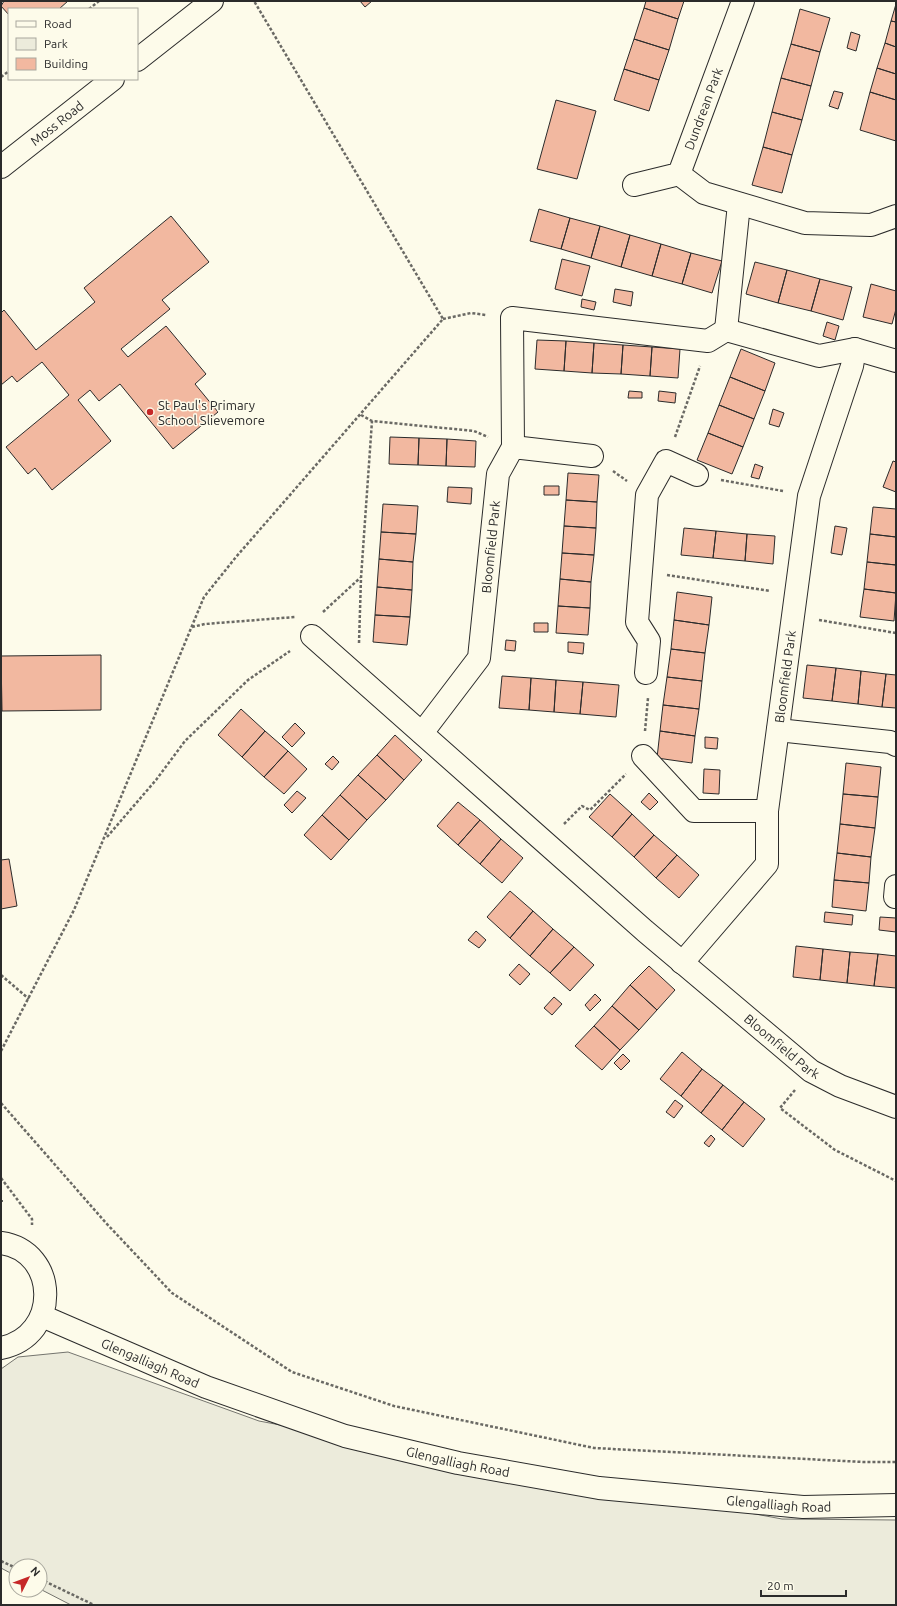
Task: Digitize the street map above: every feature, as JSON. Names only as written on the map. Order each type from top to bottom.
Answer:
[{"type":"street","points":[[138,59],[212,1]]},
{"type":"street","name":"Dundrean Park","points":[[679,174],[743,1]]},
{"type":"street","name":"Moss Road","points":[[1,167],[112,80]]},
{"type":"street","points":[[634,185],[679,174],[704,194],[805,223],[871,224],[896,216]]},
{"type":"street","points":[[717,336],[739,204]]},
{"type":"street","points":[[592,456],[513,447],[512,318],[717,336],[819,356],[896,361]]},
{"type":"street","name":"Bloomfield Park","points":[[682,963],[767,864],[767,810],[809,496],[854,358]]},
{"type":"street","name":"Bloomfield Park","points":[[422,733],[479,658],[498,474],[513,447]]},
{"type":"street","points":[[646,673],[649,641],[637,622],[647,495],[666,461],[697,475]]},
{"type":"street","name":"Bloomfield Park","points":[[312,636],[545,844],[682,963],[811,1071],[840,1086],[896,1108]]},
{"type":"street","points":[[778,730],[890,742],[896,745]]},
{"type":"street","points":[[643,756],[694,811],[767,810]]},
{"type":"street","points":[[1,1243],[19,1250],[32,1260],[41,1272],[46,1294],[42,1316],[33,1331],[19,1342],[1,1348]]},
{"type":"street","name":"Glengalliagh Road","points":[[42,1316],[206,1387],[316,1426],[345,1436],[458,1463],[599,1488],[803,1507],[896,1505]]},
{"type":"path","points":[[89,8],[99,1]]},
{"type":"path","points":[[254,1],[443,319]]},
{"type":"path","points":[[1,1051],[74,910],[204,597],[236,557],[443,319],[471,313],[512,318]]},
{"type":"path","points":[[666,461],[717,336]]},
{"type":"path","points":[[361,415],[372,421],[474,431],[513,447]]},
{"type":"path","points":[[358,677],[361,578],[372,421]]},
{"type":"path","points":[[592,456],[647,495]]},
{"type":"path","points":[[697,475],[809,496]]},
{"type":"path","points":[[641,571],[794,605],[896,633]]},
{"type":"path","points":[[104,839],[156,780],[185,741],[248,680],[312,636],[320,615],[361,578]]},
{"type":"path","points":[[192,627],[205,624],[297,617]]},
{"type":"path","points":[[545,844],[582,806],[590,810],[643,756],[648,699],[646,673]]},
{"type":"path","points":[[1,975],[29,999]]},
{"type":"path","points":[[811,1071],[780,1108],[835,1150],[896,1181]]},
{"type":"path","points":[[1,1103],[106,1223],[172,1293],[292,1372],[394,1406],[594,1448],[863,1462],[896,1462]]},
{"type":"path","points":[[1,1178],[32,1219],[32,1225]]},
{"type":"path","points":[[48,1583],[94,1605]]},
{"type":"green space","points":[[68,1352],[259,1421],[782,1519],[896,1520],[896,1605],[71,1605],[48,1593],[48,1558],[8,1558],[8,1572],[1,1568],[1,1369],[18,1357]]},
{"type":"building","points":[[4,1],[68,1],[60,8],[8,8],[8,14],[1,6]]},
{"type":"building","points":[[360,1],[372,1],[365,7]]},
{"type":"building","points":[[646,1],[684,1],[678,19],[644,8]]},
{"type":"building","points":[[896,4],[896,22],[891,21]]},
{"type":"building","points":[[644,8],[678,19],[669,50],[634,39]]},
{"type":"building","points":[[800,9],[830,18],[820,52],[791,44]]},
{"type":"building","points":[[891,21],[896,22],[896,47],[885,43]]},
{"type":"building","points":[[851,32],[860,35],[856,51],[847,48]]},
{"type":"building","points":[[634,39],[669,50],[659,80],[624,69]]},
{"type":"building","points":[[885,43],[896,47],[896,74],[877,68]]},
{"type":"building","points":[[791,44],[820,52],[811,86],[781,78]]},
{"type":"building","points":[[877,68],[896,74],[896,100],[870,92]]},
{"type":"building","points":[[624,69],[659,80],[649,111],[614,100]]},
{"type":"building","points":[[781,78],[811,86],[802,120],[772,112]]},
{"type":"building","points":[[834,91],[843,93],[838,109],[829,106]]},
{"type":"building","points":[[870,92],[896,100],[896,141],[860,130]]},
{"type":"building","points":[[556,100],[596,111],[577,179],[537,169]]},
{"type":"building","points":[[772,112],[802,120],[792,155],[763,147]]},
{"type":"building","points":[[763,147],[792,155],[782,193],[752,185]]},
{"type":"building","points":[[539,209],[570,218],[561,249],[530,241]]},
{"type":"building","points":[[171,216],[209,262],[162,300],[170,309],[121,349],[128,357],[166,326],[206,374],[195,384],[218,412],[173,449],[120,384],[99,401],[90,390],[78,400],[111,441],[52,490],[35,468],[28,474],[6,447],[69,395],[42,362],[17,382],[12,376],[1,385],[1,313],[4,310],[36,350],[95,302],[84,288]]},
{"type":"building","points":[[570,218],[600,226],[591,258],[561,249]]},
{"type":"building","points":[[600,226],[630,235],[621,267],[591,258]]},
{"type":"building","points":[[630,235],[661,244],[652,276],[621,267]]},
{"type":"building","points":[[661,244],[691,253],[682,284],[652,276]]},
{"type":"building","points":[[691,253],[722,261],[712,293],[682,284]]},
{"type":"building","points":[[562,259],[590,266],[582,296],[555,289]]},
{"type":"building","points":[[755,262],[787,270],[778,303],[746,294]]},
{"type":"building","points":[[787,270],[820,279],[811,311],[778,303]]},
{"type":"building","points":[[820,279],[852,287],[843,320],[811,311]]},
{"type":"building","points":[[871,284],[896,291],[896,309],[892,324],[863,317]]},
{"type":"building","points":[[615,289],[633,292],[631,306],[613,302]]},
{"type":"building","points":[[582,299],[596,302],[594,310],[581,307]]},
{"type":"building","points":[[827,322],[839,326],[835,340],[823,336]]},
{"type":"building","points":[[537,340],[566,341],[564,371],[535,369]]},
{"type":"building","points":[[566,341],[594,343],[592,373],[564,371]]},
{"type":"building","points":[[594,343],[623,345],[621,374],[592,373]]},
{"type":"building","points":[[623,345],[652,347],[650,376],[621,374]]},
{"type":"building","points":[[652,347],[680,349],[678,378],[650,376]]},
{"type":"building","points":[[741,349],[775,363],[765,391],[730,377]]},
{"type":"building","points":[[730,377],[765,391],[754,419],[719,405]]},
{"type":"building","points":[[629,391],[642,392],[642,398],[628,398]]},
{"type":"building","points":[[659,391],[676,393],[675,403],[658,401]]},
{"type":"building","points":[[719,405],[754,419],[743,447],[708,433]]},
{"type":"building","points":[[773,409],[784,413],[779,427],[769,424]]},
{"type":"building","points":[[708,433],[743,447],[732,474],[697,460]]},
{"type":"building","points":[[390,437],[419,438],[418,465],[389,464]]},
{"type":"building","points":[[419,438],[447,439],[446,466],[418,465]]},
{"type":"building","points":[[447,439],[476,441],[475,467],[446,466]]},
{"type":"building","points":[[893,461],[896,462],[896,492],[883,487]]},
{"type":"building","points":[[755,464],[763,467],[759,479],[751,477]]},
{"type":"building","points":[[568,473],[599,475],[597,502],[566,500]]},
{"type":"building","points":[[544,486],[559,486],[559,495],[544,495]]},
{"type":"building","points":[[448,487],[472,488],[471,504],[447,502]]},
{"type":"building","points":[[566,500],[597,502],[596,528],[564,526]]},
{"type":"building","points":[[383,504],[418,506],[416,534],[381,532]]},
{"type":"building","points":[[873,507],[896,509],[896,537],[870,534]]},
{"type":"building","points":[[564,526],[596,528],[594,555],[562,553]]},
{"type":"building","points":[[835,526],[847,528],[842,555],[831,553]]},
{"type":"building","points":[[684,528],[716,531],[713,558],[681,555]]},
{"type":"building","points":[[716,531],[747,534],[745,561],[713,558]]},
{"type":"building","points":[[381,532],[416,534],[413,562],[379,559]]},
{"type":"building","points":[[747,534],[775,536],[773,564],[745,561]]},
{"type":"building","points":[[870,534],[896,537],[896,565],[867,562]]},
{"type":"building","points":[[562,553],[594,555],[591,582],[560,579]]},
{"type":"building","points":[[379,559],[413,562],[412,590],[377,587]]},
{"type":"building","points":[[867,562],[896,565],[896,593],[864,589]]},
{"type":"building","points":[[560,579],[591,582],[590,608],[558,606]]},
{"type":"building","points":[[377,587],[412,590],[410,617],[375,615]]},
{"type":"building","points":[[864,589],[896,593],[894,621],[860,617]]},
{"type":"building","points":[[677,592],[712,597],[709,625],[674,620]]},
{"type":"building","points":[[558,606],[590,608],[588,635],[556,633]]},
{"type":"building","points":[[375,615],[410,617],[407,645],[373,642]]},
{"type":"building","points":[[674,620],[709,625],[705,653],[671,649]]},
{"type":"building","points":[[534,623],[548,623],[548,632],[534,632]]},
{"type":"building","points":[[506,640],[516,641],[515,651],[505,650]]},
{"type":"building","points":[[568,642],[584,643],[583,654],[568,652]]},
{"type":"building","points":[[671,649],[705,653],[702,681],[667,677]]},
{"type":"building","points":[[101,655],[101,710],[2,711],[1,656]]},
{"type":"building","points":[[807,665],[836,668],[832,701],[803,698]]},
{"type":"building","points":[[836,668],[861,671],[858,704],[832,701]]},
{"type":"building","points":[[861,671],[886,674],[882,707],[858,704]]},
{"type":"building","points":[[886,674],[896,675],[896,708],[882,707]]},
{"type":"building","points":[[502,676],[531,678],[529,710],[499,708]]},
{"type":"building","points":[[667,677],[702,681],[699,709],[663,705]]},
{"type":"building","points":[[531,678],[556,680],[554,712],[529,710]]},
{"type":"building","points":[[556,680],[583,682],[580,714],[554,712]]},
{"type":"building","points":[[583,682],[619,685],[616,717],[580,714]]},
{"type":"building","points":[[663,705],[699,709],[695,736],[660,731]]},
{"type":"building","points":[[241,709],[265,731],[242,757],[218,735]]},
{"type":"building","points":[[295,723],[305,733],[292,747],[282,737]]},
{"type":"building","points":[[265,731],[288,751],[264,777],[242,757]]},
{"type":"building","points":[[660,731],[695,736],[692,763],[657,758]]},
{"type":"building","points":[[395,735],[422,760],[404,780],[377,755]]},
{"type":"building","points":[[705,737],[718,738],[717,749],[705,748]]},
{"type":"building","points":[[288,751],[307,769],[284,794],[264,777]]},
{"type":"building","points":[[377,755],[404,780],[386,800],[358,775]]},
{"type":"building","points":[[333,756],[339,762],[332,770],[325,764]]},
{"type":"building","points":[[846,763],[881,767],[878,797],[843,794]]},
{"type":"building","points":[[704,769],[720,770],[719,794],[703,793]]},
{"type":"building","points":[[358,775],[386,800],[367,820],[340,795]]},
{"type":"building","points":[[297,791],[306,798],[292,813],[284,805]]},
{"type":"building","points":[[649,793],[658,802],[650,810],[641,802]]},
{"type":"building","points":[[610,794],[632,814],[612,837],[589,817]]},
{"type":"building","points":[[843,794],[878,797],[875,828],[840,824]]},
{"type":"building","points":[[340,795],[367,820],[349,840],[322,815]]},
{"type":"building","points":[[458,802],[480,820],[458,845],[437,826]]},
{"type":"building","points":[[632,814],[654,835],[634,857],[612,837]]},
{"type":"building","points":[[322,815],[349,840],[331,860],[304,835]]},
{"type":"building","points":[[480,820],[501,839],[480,864],[458,845]]},
{"type":"building","points":[[840,824],[875,828],[871,857],[837,853]]},
{"type":"building","points":[[654,835],[677,855],[656,878],[634,857]]},
{"type":"building","points":[[501,839],[523,858],[502,883],[480,864]]},
{"type":"building","points":[[837,853],[871,857],[869,883],[834,880]]},
{"type":"building","points":[[677,855],[699,875],[679,898],[656,878]]},
{"type":"building","points":[[9,859],[17,906],[1,909],[1,860]]},
{"type":"building","points":[[834,880],[869,883],[866,911],[832,907]]},
{"type":"building","points":[[510,891],[533,911],[510,938],[487,917]]},
{"type":"building","points":[[533,911],[553,929],[530,956],[510,938]]},
{"type":"building","points":[[825,912],[853,915],[852,925],[824,922]]},
{"type":"building","points":[[880,917],[896,918],[896,932],[879,930]]},
{"type":"building","points":[[553,929],[574,947],[550,973],[530,956]]},
{"type":"building","points":[[476,931],[486,940],[479,948],[468,940]]},
{"type":"building","points":[[796,946],[823,949],[820,980],[793,977]]},
{"type":"building","points":[[574,947],[594,965],[570,991],[550,973]]},
{"type":"building","points":[[823,949],[850,952],[847,983],[820,980]]},
{"type":"building","points":[[850,952],[878,954],[874,986],[847,983]]},
{"type":"building","points":[[878,954],[896,956],[896,988],[874,986]]},
{"type":"building","points":[[519,964],[530,974],[520,985],[509,975]]},
{"type":"building","points":[[649,966],[675,990],[657,1010],[630,985]]},
{"type":"building","points":[[630,985],[657,1010],[639,1030],[612,1006]]},
{"type":"building","points":[[595,994],[601,1000],[590,1011],[585,1005]]},
{"type":"building","points":[[554,997],[562,1004],[552,1015],[544,1008]]},
{"type":"building","points":[[612,1006],[639,1030],[620,1050],[594,1026]]},
{"type":"building","points":[[594,1026],[620,1050],[602,1070],[575,1046]]},
{"type":"building","points":[[682,1052],[702,1069],[681,1096],[660,1079]]},
{"type":"building","points":[[623,1054],[630,1061],[621,1070],[614,1063]]},
{"type":"building","points":[[702,1069],[723,1085],[701,1113],[681,1096]]},
{"type":"building","points":[[723,1085],[744,1102],[722,1130],[701,1113]]},
{"type":"building","points":[[675,1100],[683,1106],[674,1118],[666,1112]]},
{"type":"building","points":[[744,1102],[765,1119],[743,1147],[722,1130]]},
{"type":"building","points":[[711,1135],[715,1139],[709,1147],[704,1143]]},
{"type":"place","name":"St Paul's Primary School Slievemore","points":[[150,412]]}]
